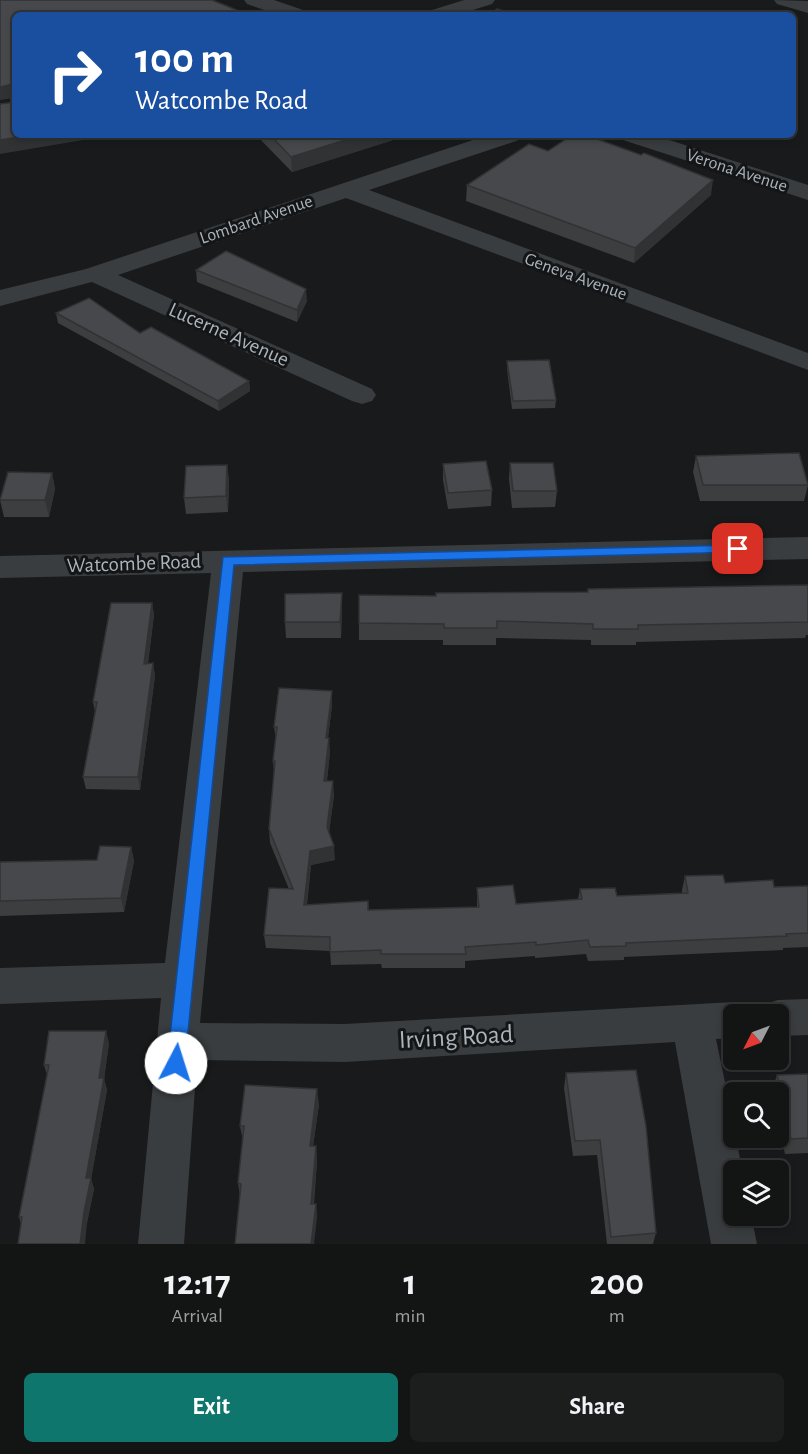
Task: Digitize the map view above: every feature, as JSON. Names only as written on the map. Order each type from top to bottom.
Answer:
[{"type":"street","points":[[254,0],[290,12]]},
{"type":"street","points":[[446,12],[485,0]]},
{"type":"street","points":[[784,0],[808,7]]},
{"type":"street","name":"Lombard Avenue","points":[[0,298],[95,274],[344,189],[503,138]]},
{"type":"street","name":"Verona Avenue","points":[[640,138],[808,194]]},
{"type":"street","name":"Geneva Avenue","points":[[344,189],[808,362]]},
{"type":"street","name":"Lucerne Avenue","points":[[95,274],[362,395]]},
{"type":"street","name":"Watcombe Road","points":[[0,567],[808,548]]},
{"type":"street","points":[[161,1244],[183,980],[228,560]]},
{"type":"street","points":[[0,986],[183,980]]},
{"type":"street","points":[[789,1018],[808,1017]]},
{"type":"street","name":"Irving Road","points":[[178,1041],[345,1043],[723,1021]]},
{"type":"street","points":[[692,1022],[734,1244]]},
{"type":"building","points":[[0,0],[212,0],[242,12],[12,12],[12,84],[0,87]]},
{"type":"building","points":[[12,102],[12,138],[0,140],[0,104]]},
{"type":"building","points":[[273,138],[351,138],[291,157]]},
{"type":"building","points":[[568,138],[594,138],[641,155],[644,153],[713,180],[635,248],[467,185],[529,144],[548,151]]},
{"type":"building","points":[[226,251],[306,289],[297,310],[196,270]]},
{"type":"building","points":[[89,298],[140,333],[151,327],[249,381],[218,401],[56,313]]},
{"type":"building","points":[[549,360],[556,400],[513,401],[507,361]]},
{"type":"building","points":[[799,453],[808,485],[703,485],[696,456]]},
{"type":"building","points":[[486,461],[492,490],[448,493],[443,464]]},
{"type":"building","points":[[510,463],[553,463],[557,491],[513,491]]},
{"type":"building","points":[[227,465],[226,496],[184,498],[186,466]]},
{"type":"building","points":[[8,472],[52,473],[45,500],[0,500]]},
{"type":"building","points":[[808,585],[808,622],[638,625],[638,629],[593,629],[593,624],[497,621],[497,628],[444,628],[444,624],[359,623],[359,595],[436,596],[436,593],[588,592],[588,589]]},
{"type":"building","points":[[342,593],[340,622],[285,622],[285,594]]},
{"type":"building","points":[[111,603],[152,603],[144,664],[153,663],[138,777],[83,777],[97,702],[93,702]]},
{"type":"building","points":[[279,688],[332,691],[326,738],[329,738],[324,781],[333,781],[327,827],[334,846],[310,851],[304,905],[368,901],[368,910],[479,907],[477,888],[513,885],[516,904],[582,899],[580,889],[615,888],[617,896],[688,893],[685,876],[723,875],[725,883],[773,880],[774,887],[808,886],[808,933],[786,934],[787,936],[626,943],[626,946],[590,947],[588,940],[536,945],[536,942],[465,947],[466,954],[381,954],[381,950],[330,952],[330,937],[264,935],[269,888],[293,889],[269,829],[277,727],[274,727]]},
{"type":"building","points":[[100,846],[131,847],[121,898],[0,901],[0,862],[97,860]]},
{"type":"building","points":[[49,1031],[106,1031],[99,1078],[104,1078],[86,1178],[91,1178],[80,1244],[18,1244],[22,1217],[19,1217],[49,1065],[44,1065]]},
{"type":"building","points":[[636,1070],[646,1126],[656,1233],[611,1237],[600,1140],[575,1141],[566,1073]]},
{"type":"building","points":[[808,1074],[808,1138],[791,1139],[789,1082],[779,1082],[777,1075]]},
{"type":"building","points":[[245,1085],[317,1089],[310,1146],[316,1146],[311,1204],[316,1204],[311,1244],[235,1244],[244,1126],[240,1126]]},
{"type":"route","points":[[176,1063],[228,560],[738,549]]}]
